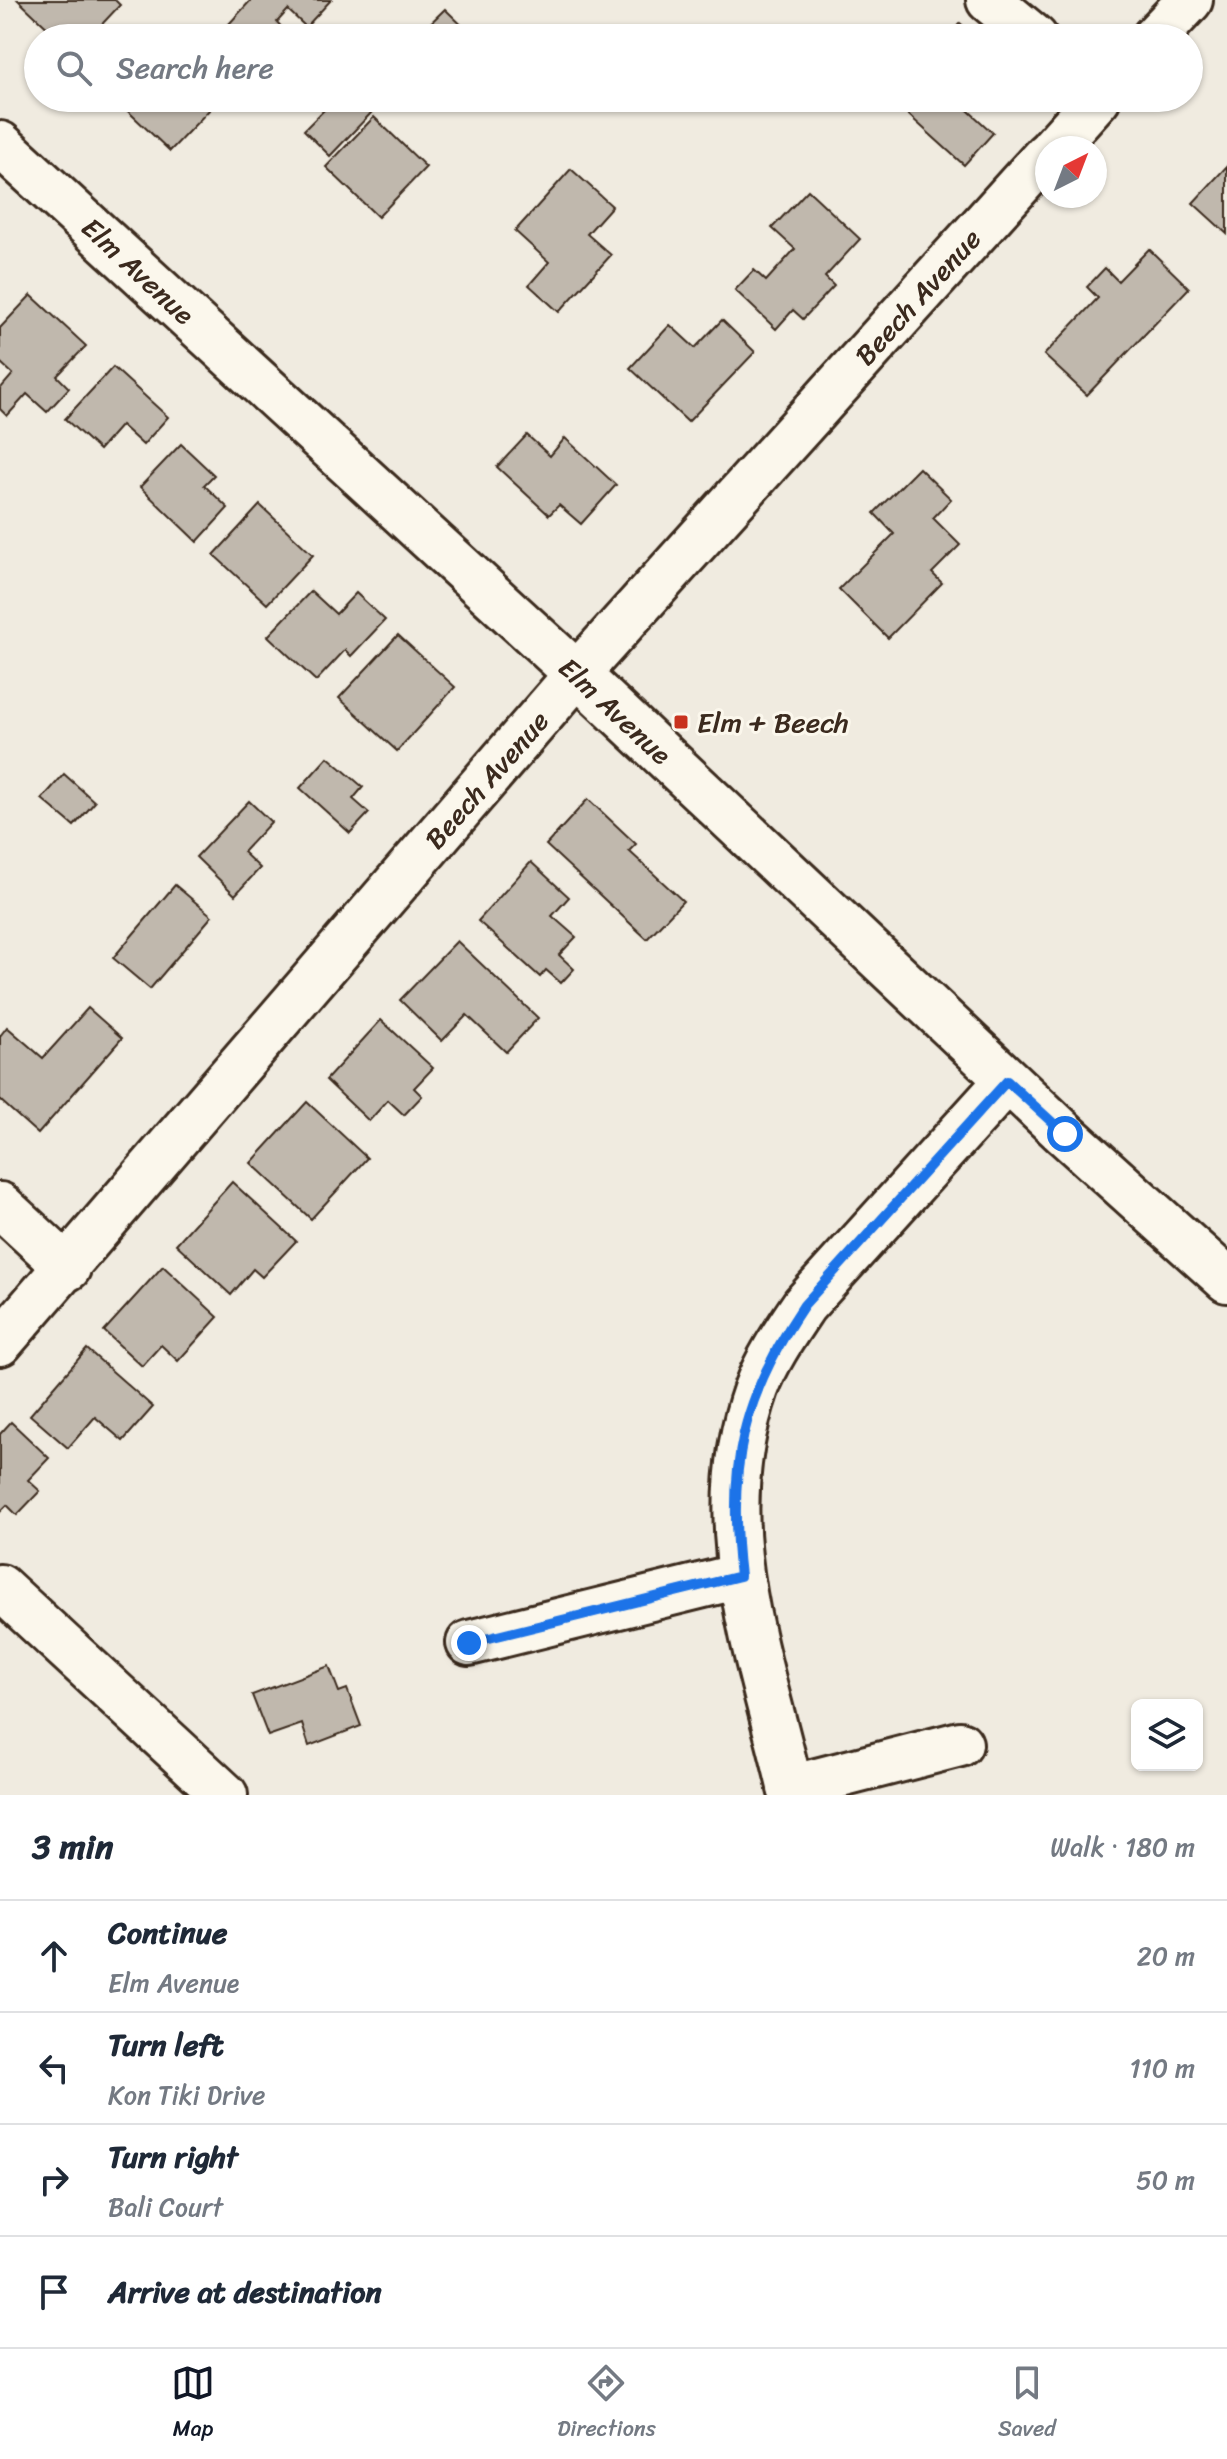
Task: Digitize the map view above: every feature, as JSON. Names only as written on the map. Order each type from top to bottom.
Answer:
[{"type":"street","points":[[989,0],[1018,24]]},
{"type":"street","points":[[1167,24],[1190,0]]},
{"type":"street","points":[[1064,136],[1085,112]]},
{"type":"street","name":"Elm Avenue","points":[[0,144],[577,674],[1007,1081],[1227,1280]]},
{"type":"street","name":"Beech Avenue","points":[[0,1343],[68,1268],[577,674],[1035,167]]},
{"type":"street","points":[[960,1744],[791,1792],[740,1576],[734,1526],[735,1479],[743,1432],[757,1387],[777,1344],[819,1286],[1007,1081]]},
{"type":"street","points":[[0,1205],[68,1268]]},
{"type":"street","points":[[469,1643],[740,1576]]},
{"type":"street","points":[[0,1587],[225,1795]]},
{"type":"building","points":[[18,0],[115,0],[120,5],[102,24],[43,24]]},
{"type":"building","points":[[251,0],[331,0],[309,24],[303,24],[288,10],[277,22],[279,24],[229,24]]},
{"type":"building","points":[[445,9],[461,24],[429,24]]},
{"type":"building","points":[[129,112],[207,112],[170,151]]},
{"type":"building","points":[[322,112],[372,112],[330,156],[304,130]]},
{"type":"building","points":[[905,112],[970,112],[993,133],[964,165]]},
{"type":"building","points":[[374,117],[426,167],[378,217],[326,167]]},
{"type":"building","points":[[1227,166],[1227,234],[1193,203]]},
{"type":"building","points":[[571,169],[612,206],[587,234],[611,255],[559,312],[529,285],[549,262],[515,231]]},
{"type":"building","points":[[808,190],[860,239],[825,277],[834,286],[803,319],[793,310],[776,329],[735,290],[754,270],[766,281],[795,249],[772,228]]},
{"type":"building","points":[[1149,249],[1189,288],[1087,395],[1044,355],[1098,298],[1087,287],[1105,268],[1118,281]]},
{"type":"building","points":[[31,295],[86,346],[57,376],[69,388],[47,412],[27,394],[7,416],[0,409],[0,389],[13,374],[0,362],[0,328]]},
{"type":"building","points":[[722,320],[755,352],[688,422],[630,368],[670,325],[695,348]]},
{"type":"building","points":[[113,367],[168,417],[143,445],[121,425],[99,450],[65,419]]},
{"type":"building","points":[[527,435],[550,456],[565,438],[616,485],[581,524],[559,505],[549,515],[497,467]]},
{"type":"building","points":[[181,444],[214,475],[204,485],[228,508],[197,542],[140,487]]},
{"type":"building","points":[[919,468],[951,499],[933,518],[960,545],[932,573],[942,583],[888,638],[839,589],[894,534],[874,513]]},
{"type":"building","points":[[260,505],[313,555],[267,604],[214,555]]},
{"type":"building","points":[[311,591],[336,614],[356,593],[385,620],[351,656],[345,650],[316,681],[268,636]]},
{"type":"building","points":[[398,635],[455,687],[397,751],[339,698]]},
{"type":"building","points":[[328,757],[363,787],[353,799],[369,813],[350,833],[300,788]]},
{"type":"building","points":[[64,774],[95,802],[74,826],[42,799]]},
{"type":"building","points":[[588,799],[636,844],[629,851],[683,901],[647,939],[546,845]]},
{"type":"building","points":[[249,801],[271,822],[243,852],[260,868],[235,895],[196,857]]},
{"type":"building","points":[[531,862],[569,897],[552,916],[576,937],[559,955],[574,969],[561,983],[546,970],[540,977],[478,921]]},
{"type":"building","points":[[175,885],[212,916],[150,989],[113,958]]},
{"type":"building","points":[[457,941],[538,1018],[506,1052],[467,1015],[442,1041],[400,1000]]},
{"type":"building","points":[[88,1008],[122,1038],[38,1134],[0,1100],[0,1036],[7,1027],[43,1058]]},
{"type":"building","points":[[381,1020],[433,1068],[414,1088],[422,1096],[404,1115],[388,1100],[369,1121],[326,1080]]},
{"type":"building","points":[[307,1102],[367,1158],[311,1219],[251,1163]]},
{"type":"building","points":[[232,1182],[296,1241],[262,1277],[253,1269],[231,1295],[176,1244]]},
{"type":"building","points":[[163,1266],[218,1317],[178,1361],[161,1345],[142,1366],[104,1331]]},
{"type":"building","points":[[87,1349],[153,1407],[123,1441],[95,1417],[68,1448],[30,1415]]},
{"type":"building","points":[[11,1422],[49,1458],[28,1480],[40,1491],[17,1515],[7,1505],[0,1512],[0,1434]]},
{"type":"building","points":[[329,1666],[339,1692],[347,1689],[361,1726],[309,1746],[302,1724],[268,1736],[252,1695]]},
{"type":"place","name":"Elm + Beech","points":[[681,722]]},
{"type":"route","points":[[469,1643],[740,1576],[734,1526],[735,1479],[743,1432],[757,1387],[777,1344],[804,1305],[1007,1081],[1065,1134]]}]
